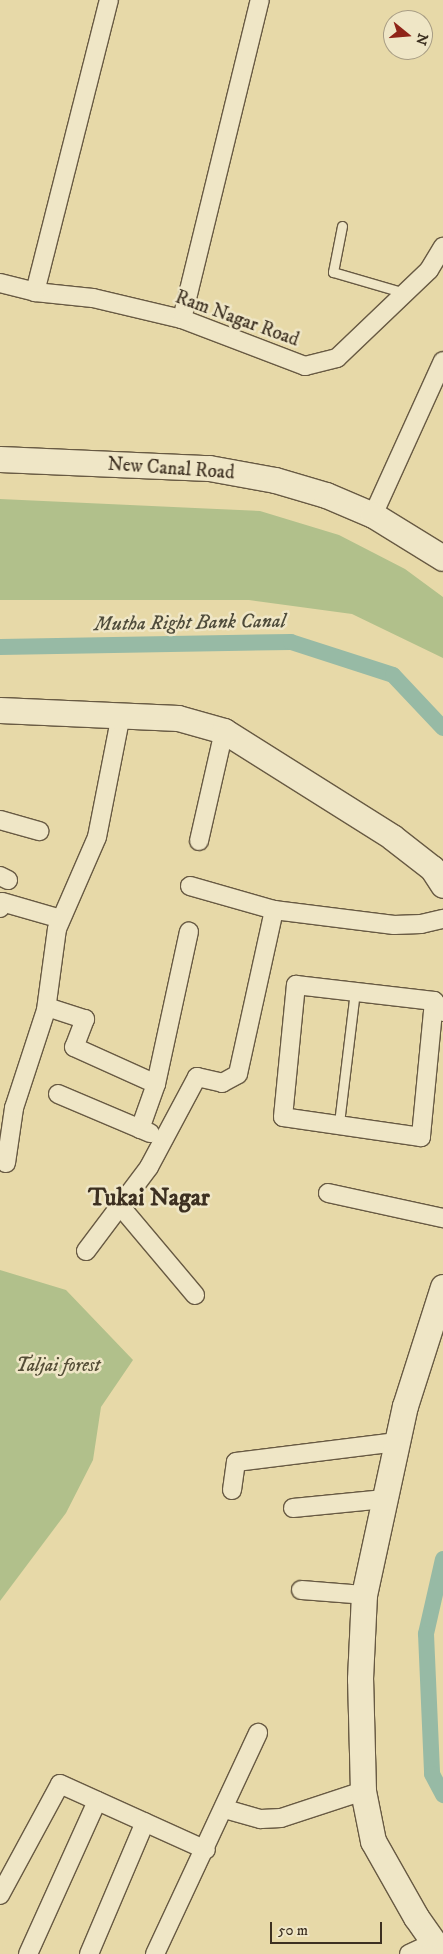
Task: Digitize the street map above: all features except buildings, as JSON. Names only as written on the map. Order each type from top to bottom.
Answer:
[{"type":"street","points":[[35,292],[109,0]]},
{"type":"street","points":[[182,319],[260,0]]},
{"type":"street","name":"Ram Nagar Road","points":[[0,283],[35,292],[93,298],[182,319],[305,366],[337,358],[429,270],[443,247]]},
{"type":"street","points":[[373,515],[443,361]]},
{"type":"street","name":"New Canal Road","points":[[0,459],[209,468],[276,480],[326,495],[373,515],[443,558]]},
{"type":"street","points":[[0,710],[178,718],[224,731],[392,837],[432,868],[443,885]]},
{"type":"street","points":[[6,1163],[14,1108],[47,1007],[56,929],[97,837],[121,715]]},
{"type":"street","points":[[199,841],[224,731]]},
{"type":"street","points":[[0,820],[39,831]]},
{"type":"street","points":[[190,886],[274,910],[394,924],[421,924],[443,919]]},
{"type":"street","points":[[0,908],[2,902],[61,919]]},
{"type":"street","points":[[86,1251],[121,1207],[149,1167],[162,1138],[197,1077],[222,1083],[238,1074],[274,910]]},
{"type":"street","points":[[140,1128],[156,1084],[189,932]]},
{"type":"street","points":[[296,985],[355,991],[438,1007],[421,1137],[339,1123],[283,1117],[296,985]]},
{"type":"street","points":[[47,1007],[85,1019],[74,1047],[156,1084]]},
{"type":"street","points":[[58,1094],[162,1138]]},
{"type":"street","points":[[328,1193],[443,1218]]},
{"type":"street","points":[[121,1207],[195,1295]]},
{"type":"street","points":[[409,1954],[439,1948],[416,1917],[373,1841],[363,1791],[360,1679],[364,1595],[405,1406],[443,1288]]},
{"type":"street","points":[[232,1490],[236,1462],[397,1442]]},
{"type":"street","points":[[293,1508],[385,1498]]},
{"type":"street","points":[[301,1590],[364,1595]]},
{"type":"street","points":[[155,1954],[206,1850],[258,1733]]},
{"type":"street","points":[[0,1895],[60,1784],[206,1850]]},
{"type":"street","points":[[225,1809],[261,1819],[281,1818],[363,1791]]},
{"type":"street","points":[[28,1954],[97,1800]]},
{"type":"street","points":[[90,1954],[145,1822]]},
{"type":"lane","points":[[342,226],[333,272],[405,294]]},
{"type":"lane","points":[[339,1123],[355,991]]},
{"type":"green space","points":[[0,499],[260,511],[339,535],[405,569],[443,597],[443,658],[352,614],[249,600],[0,600]]},
{"type":"green space","name":"Taljai forest","points":[[0,1270],[66,1290],[133,1360],[101,1407],[93,1460],[66,1513],[0,1601]]},
{"type":"waterway","name":"Mutha Right Bank Canal","points":[[0,647],[291,642],[393,675],[443,728]]},
{"type":"waterway","name":"Mutha Right Bank Canal","points":[[443,1559],[426,1634],[432,1774],[443,1795]]},
{"type":"district","name":"Tukai Nagar","points":[[149,1199]]}]
